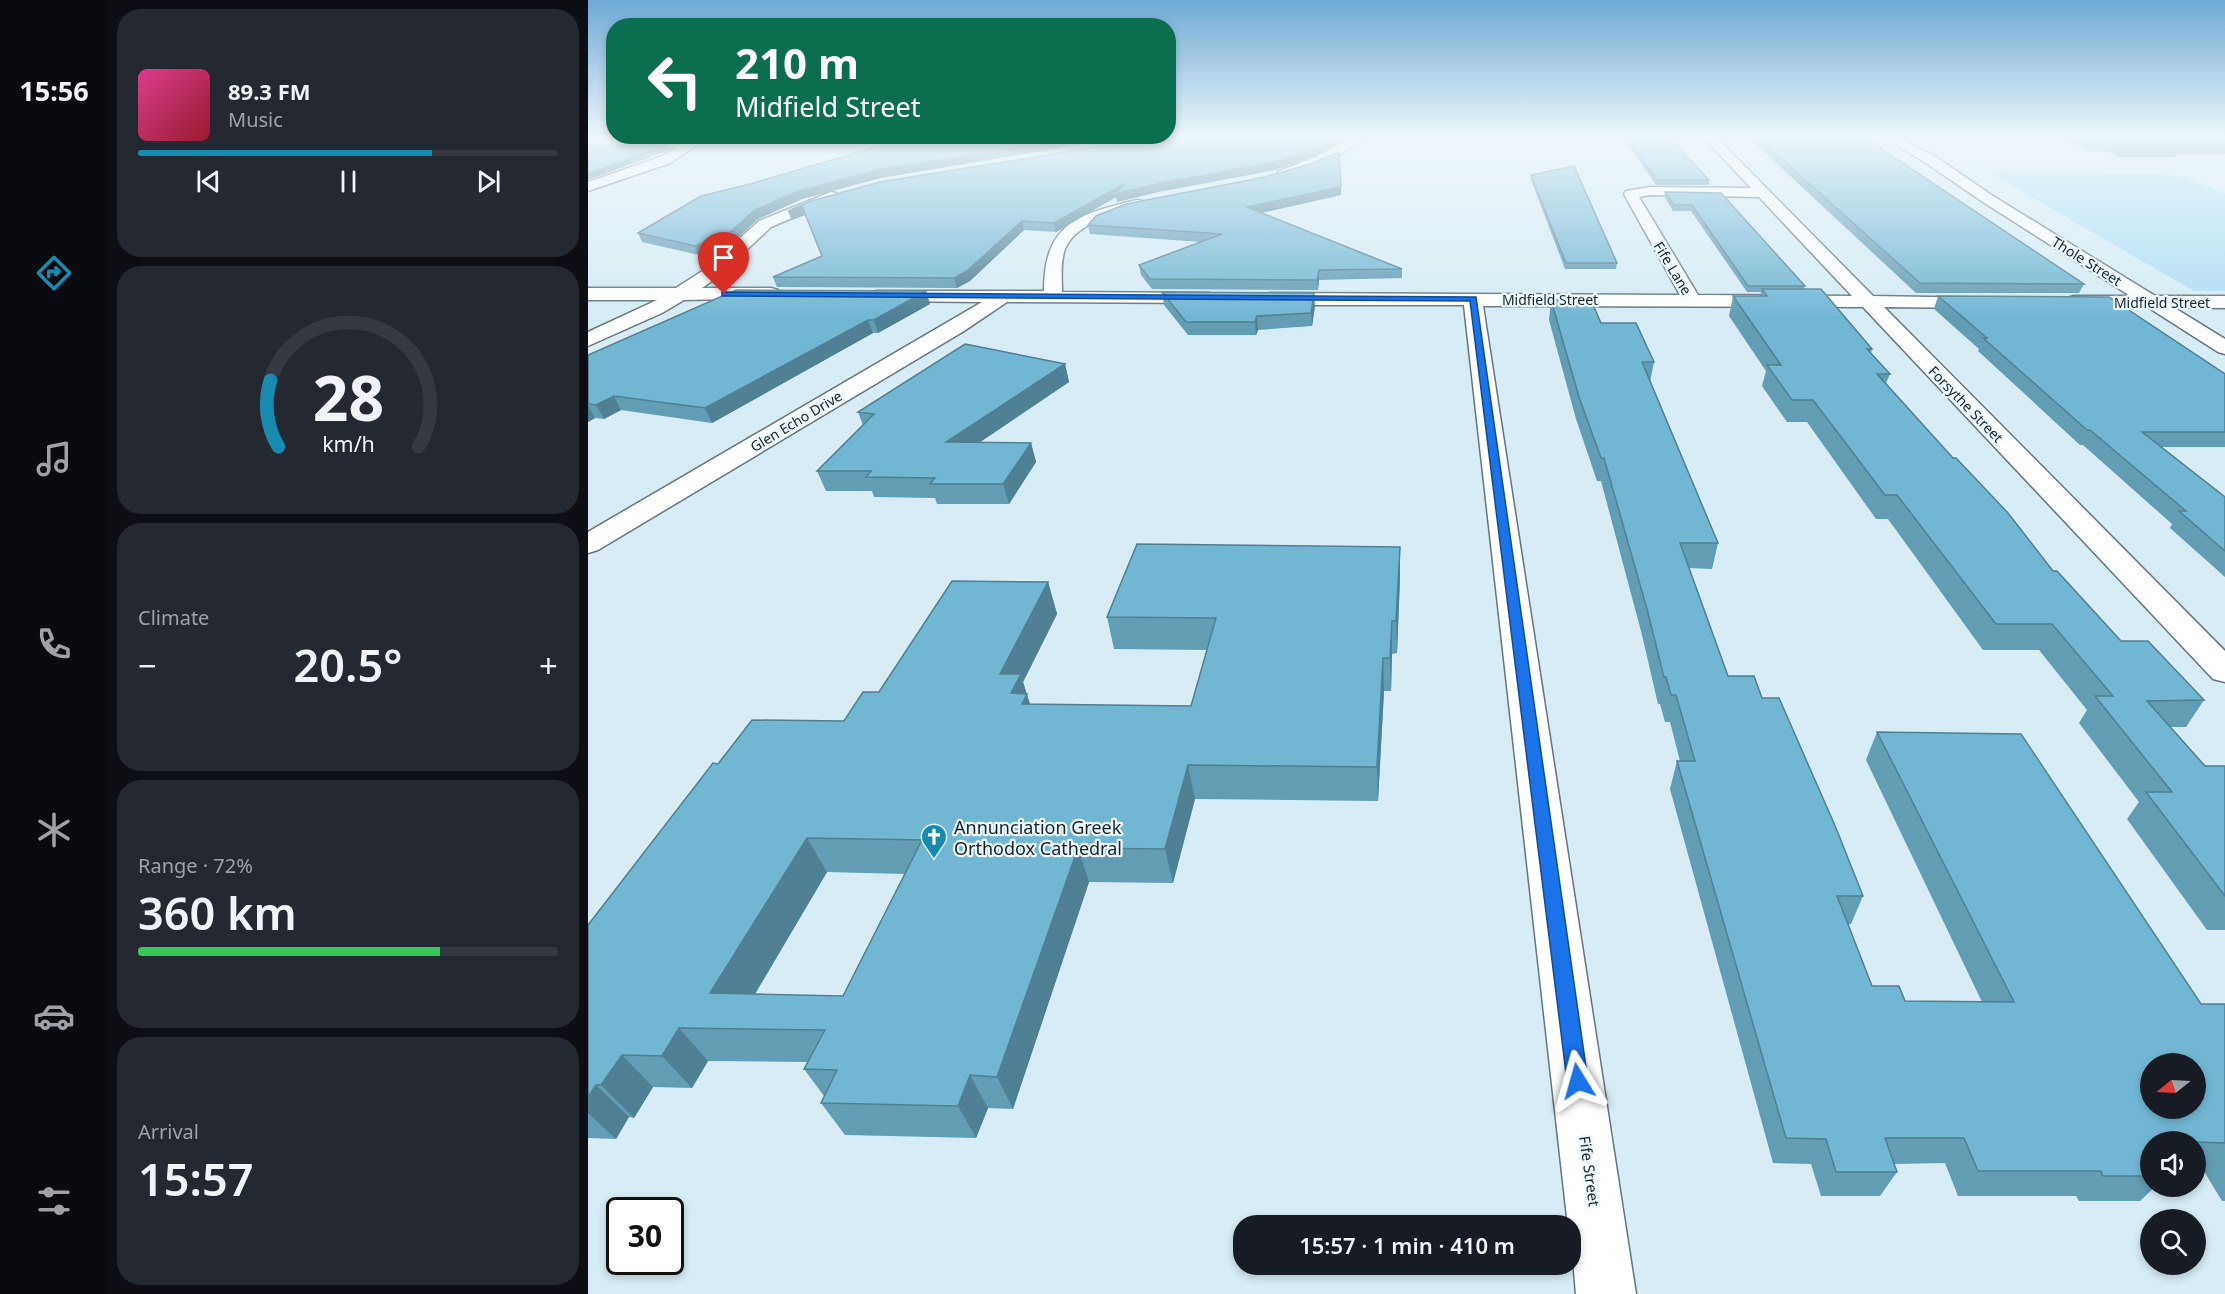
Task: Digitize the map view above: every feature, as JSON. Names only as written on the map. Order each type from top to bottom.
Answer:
[{"type":"street","points":[[588,340],[655,309],[713,272],[765,224],[808,204],[832,196]]},
{"type":"street","name":"Fife Lane","points":[[1632,196],[1692,300]]},
{"type":"street","name":"Forsythe Street","points":[[1766,196],[2225,671]]},
{"type":"street","name":"Thole Street","points":[[1984,196],[2225,348]]},
{"type":"street","points":[[1053,296],[1053,275],[1058,247],[1064,237],[1088,221],[1107,213],[1157,200]]},
{"type":"street","points":[[588,294],[794,294]]},
{"type":"street","points":[[588,326],[678,294]]},
{"type":"street","points":[[864,295],[1224,299]]},
{"type":"street","name":"Glen Echo Drive","points":[[588,544],[957,327],[1004,296]]},
{"type":"street","name":"Midfield Street","points":[[1248,299],[1998,302]]},
{"type":"street","name":"Fife Street","points":[[1473,299],[1606,1294]]},
{"type":"street","name":"Midfield Street","points":[[2058,302],[2225,302]]},
{"type":"shaded area","points":[[2030,196],[2225,196],[2225,291],[2194,291]]},
{"type":"building","points":[[700,196],[787,196],[755,210],[728,234],[695,246],[638,233]]},
{"type":"building","points":[[828,196],[1102,196],[1054,223],[1022,221],[967,271],[954,278],[773,277],[822,256],[802,206],[788,211]]},
{"type":"building","points":[[1165,196],[1297,196],[1247,207],[1402,269],[1319,270],[1317,280],[1150,279],[1139,265],[1222,234],[1088,225],[1096,216],[1126,204]]},
{"type":"building","points":[[1540,196],[1587,196],[1617,263],[1566,263]]},
{"type":"building","points":[[1668,196],[1724,196],[1805,286],[1748,286],[1692,205],[1674,205]]},
{"type":"building","points":[[1823,196],[1953,196],[2084,284],[1920,283]]},
{"type":"building","points":[[1762,289],[1821,289],[1872,349],[1867,349],[1890,374],[1877,374],[1953,458],[1956,458],[2008,513],[2053,571],[2057,571],[2121,641],[2148,641],[2204,700],[2147,701],[2205,766],[2225,766],[2225,896],[2146,792],[2172,792],[2095,696],[2113,696],[2052,624],[1996,624],[1897,495],[1885,495],[1813,400],[1792,400],[1767,365],[1781,365],[1733,296],[1767,296]]},
{"type":"building","points":[[736,290],[926,291],[705,408],[614,396],[596,405],[588,404],[588,355]]},
{"type":"building","points":[[1162,292],[1314,293],[1311,313],[1257,316],[1255,322],[1186,322]]},
{"type":"building","points":[[1938,296],[2109,297],[2225,374],[2225,432],[2142,432],[2225,497],[2225,551],[2179,511],[2186,511],[2090,430],[2087,430]]},
{"type":"building","points":[[1551,300],[1591,300],[1601,323],[1636,323],[1654,362],[1642,362],[1718,543],[1680,543],[1728,676],[1754,676],[1762,698],[1779,698],[1836,828],[1863,896],[1837,896],[1872,986],[1899,986],[1905,1001],[2014,1002],[1877,732],[2021,734],[2201,1004],[2225,1004],[2225,1143],[2206,1142],[2206,1131],[2140,1131],[2140,1176],[2103,1176],[2101,1171],[1978,1171],[1964,1138],[1885,1138],[1897,1172],[1836,1172],[1826,1139],[1786,1138],[1677,761],[1695,761],[1676,695],[1671,695],[1666,677],[1664,677],[1604,458],[1601,458],[1579,397]]},
{"type":"building","points":[[965,344],[1065,364],[946,442],[1031,443],[1003,484],[930,484],[935,478],[866,477],[871,471],[817,471],[874,414],[858,412]]},
{"type":"building","name":"Annunciation Greek Orthodox Cathedral","points":[[1137,544],[1400,547],[1396,621],[1392,621],[1390,658],[1383,658],[1377,767],[1188,765],[1165,849],[1078,848],[997,1077],[970,1075],[958,1106],[821,1103],[837,1070],[804,1069],[825,1030],[679,1028],[662,1056],[622,1055],[601,1085],[596,1085],[588,1097],[588,925],[713,763],[718,764],[752,720],[844,721],[863,692],[879,692],[952,581],[1048,582],[1000,674],[1021,674],[1011,693],[1027,694],[1022,704],[1191,706],[1216,618],[1107,617]],"holes":[[[807,838],[922,840],[843,996],[710,993]]]},
{"type":"place","name":"Annunciation Greek Orthodox Cathedral","points":[[934,860]]},
{"type":"route","points":[[724,294],[1473,299],[1578,1081]]}]
